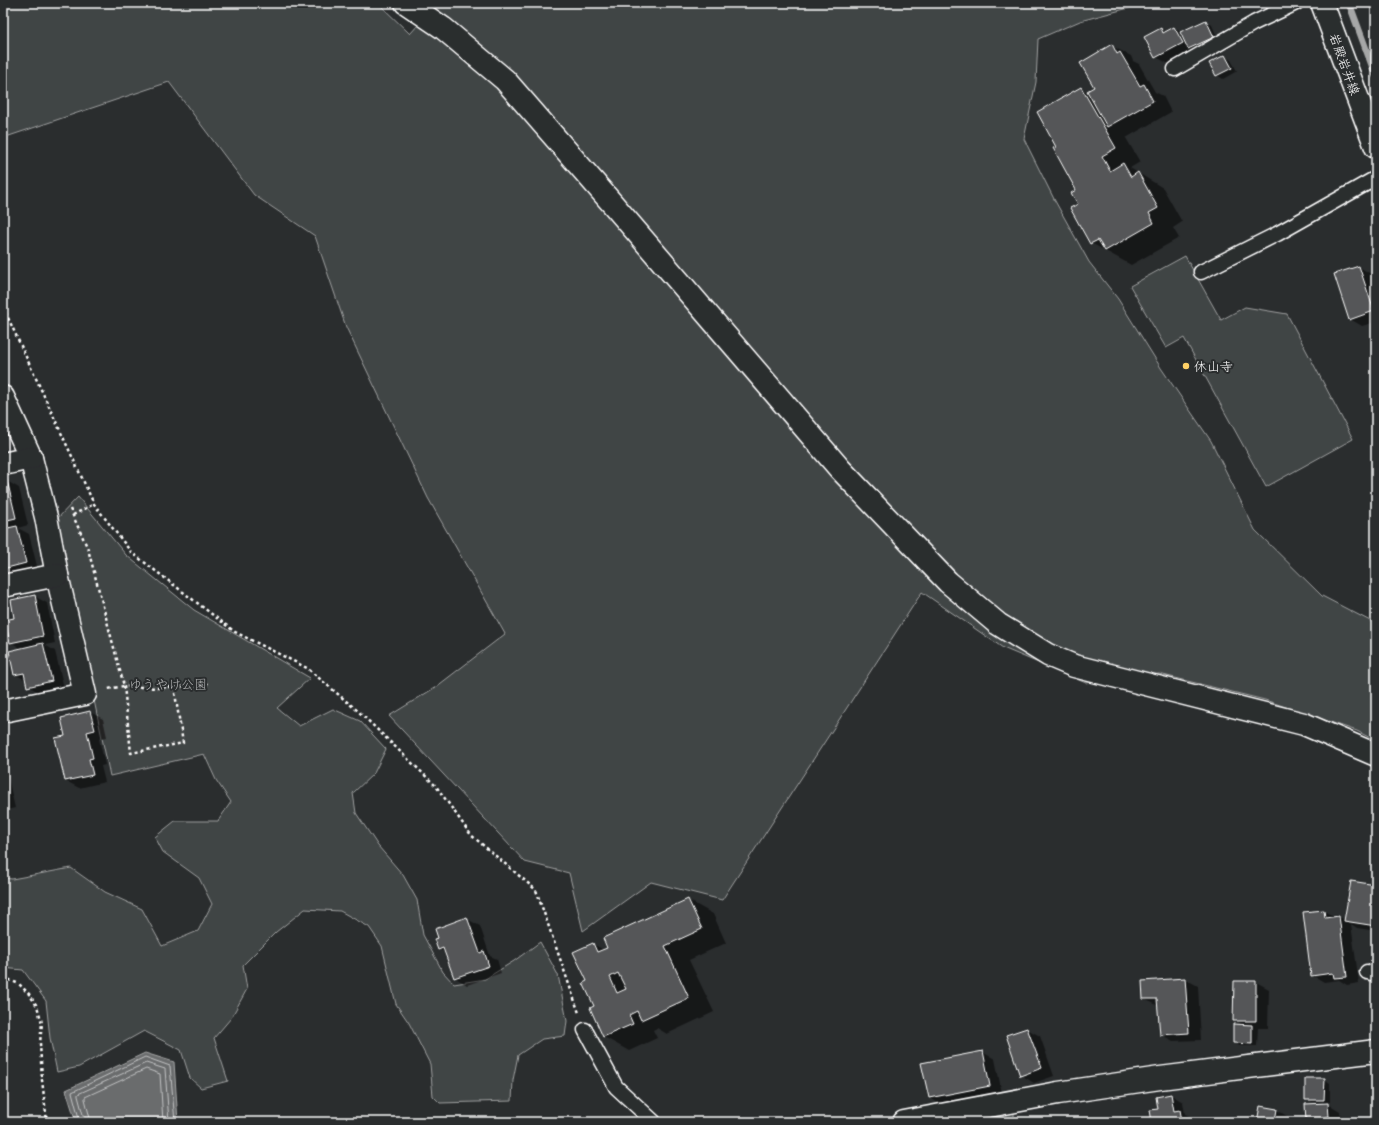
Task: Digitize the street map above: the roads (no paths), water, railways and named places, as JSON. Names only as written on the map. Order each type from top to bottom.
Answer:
[{"type":"street","points":[[406,3],[443,28],[505,80],[840,469],[948,582],[998,624],[1048,655],[1074,666],[1304,724],[1376,755]]},
{"type":"street","name":"岩殿岩井線","points":[[1322,3],[1376,147]]},
{"type":"street","points":[[3,397],[31,458],[46,518],[57,575],[85,694],[3,711]]},
{"type":"street","points":[[3,464],[31,458]]},
{"type":"street","points":[[3,586],[57,575]]},
{"type":"street","points":[[904,1122],[1058,1093],[1160,1078],[1376,1051]]},
{"type":"lane","points":[[1175,69],[1254,23],[1296,3]]},
{"type":"lane","points":[[1201,272],[1277,234],[1376,178]]},
{"type":"lane","points":[[585,1030],[616,1087],[654,1122]]},
{"type":"water","points":[[145,1053],[174,1062],[178,1122],[76,1122],[66,1090]]},
{"type":"waterway","points":[[1349,3],[1376,76]]},
{"type":"place","name":"休山寺","points":[[1186,366]]},
{"type":"park label","name":"ゆうやけ公園","points":[[168,684]]}]
